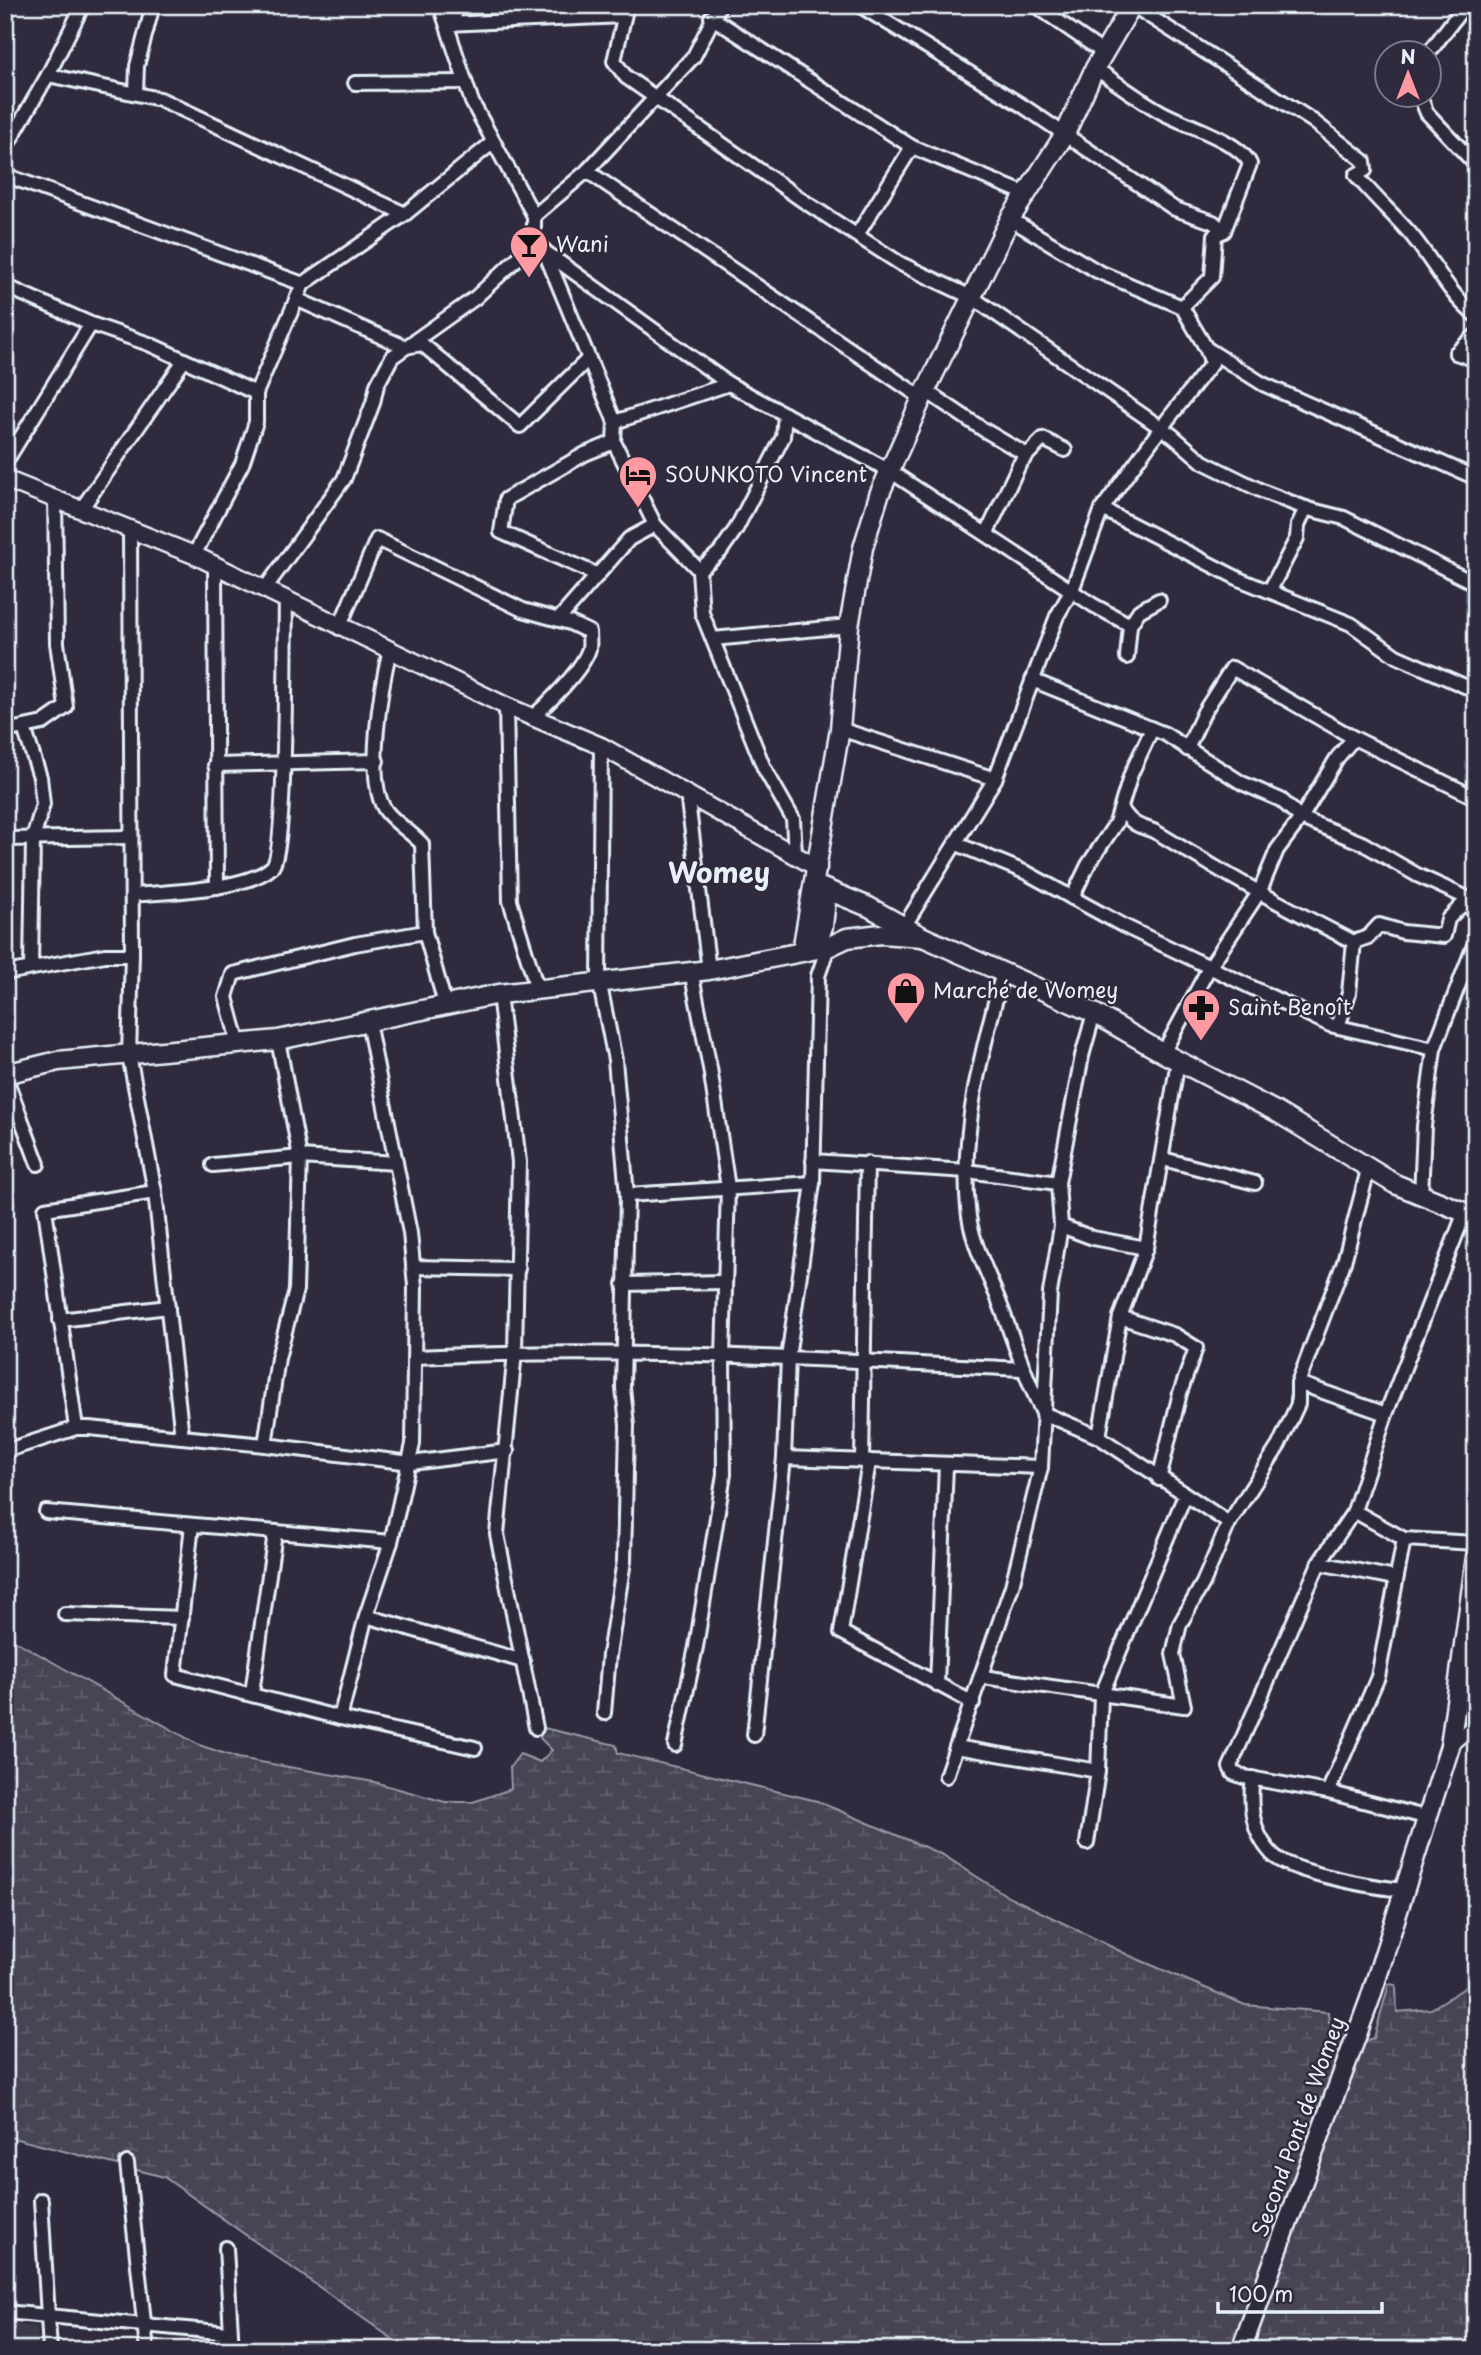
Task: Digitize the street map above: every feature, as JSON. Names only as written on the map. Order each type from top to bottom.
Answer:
[{"type":"main road","points":[[816,949],[823,926],[820,881],[840,729],[849,626],[863,548],[890,471],[924,394],[1010,219],[1065,134],[1099,61],[1132,5]]},
{"type":"main road","points":[[820,881],[923,937],[1094,1013],[1369,1166],[1395,1184],[1421,1197],[1470,1214]]},
{"type":"main road","points":[[5,1075],[58,1061],[278,1040],[499,994],[599,980],[709,970],[816,949],[847,939],[881,934],[923,937]]},
{"type":"main road","name":"Second Pont de Womey","points":[[1241,2350],[1370,1999],[1425,1817],[1450,1745],[1476,1556]]},
{"type":"street","points":[[5,149],[48,75],[83,5]]},
{"type":"street","points":[[136,93],[137,66],[153,5]]},
{"type":"street","points":[[440,5],[451,24],[465,82],[492,143],[534,216],[539,247],[615,422],[614,442],[655,525],[699,570],[702,613],[764,768],[793,819],[795,853]]},
{"type":"street","points":[[451,24],[454,5]]},
{"type":"street","points":[[534,216],[587,172],[626,133],[694,56],[711,17],[720,5]]},
{"type":"street","points":[[859,5],[1065,134],[1175,209],[1213,222],[1224,231]]},
{"type":"street","points":[[1035,5],[1161,112],[1223,141],[1247,158],[1250,171],[1224,231],[1215,235],[1212,277],[1182,307]]},
{"type":"street","points":[[1132,5],[1313,121],[1364,160],[1365,170],[1356,175],[1408,230],[1444,277],[1453,295],[1476,316]]},
{"type":"street","points":[[1441,38],[1465,5]]},
{"type":"street","points":[[451,24],[625,11],[614,61],[626,77],[857,236],[901,264],[973,298],[1161,428],[1203,462],[1264,492],[1306,508],[1344,517],[1476,584]]},
{"type":"street","points":[[711,17],[912,147],[1026,194]]},
{"type":"street","points":[[48,75],[160,99],[405,214]]},
{"type":"street","points":[[355,83],[465,82]]},
{"type":"street","points":[[1425,108],[1476,165]]},
{"type":"street","points":[[194,555],[242,464],[256,422],[256,393],[303,284],[405,214],[492,143]]},
{"type":"street","points":[[857,236],[912,147]]},
{"type":"street","points":[[587,172],[924,394],[1027,455]]},
{"type":"street","points":[[5,175],[303,284]]},
{"type":"street","points":[[905,925],[995,779],[1057,616],[1072,590],[1102,509],[1212,363],[1182,307],[1097,271],[1010,219]]},
{"type":"street","points":[[264,590],[333,498],[344,479],[377,385],[392,357],[475,298],[539,247]]},
{"type":"street","points":[[539,247],[729,384],[890,471],[1130,625]]},
{"type":"street","points":[[5,286],[91,324],[149,344],[183,362],[256,393]]},
{"type":"street","points":[[296,299],[405,347],[422,344],[520,426],[587,360]]},
{"type":"street","points":[[5,463],[91,324]]},
{"type":"street","points":[[1476,335],[1456,353],[1476,360]]},
{"type":"street","points":[[1206,348],[1263,384],[1476,478]]},
{"type":"street","points":[[82,508],[183,362]]},
{"type":"street","points":[[615,422],[729,384]]},
{"type":"street","points":[[699,570],[720,552],[736,529],[783,438],[785,414]]},
{"type":"street","points":[[987,533],[1019,464],[1027,455],[1043,439],[1065,450]]},
{"type":"street","points":[[598,575],[501,532],[506,499],[585,454],[614,442]]},
{"type":"street","points":[[5,479],[194,555],[339,628],[390,649],[532,718],[601,746],[795,853],[820,881]]},
{"type":"street","points":[[5,731],[43,723],[66,706],[57,643],[55,497]]},
{"type":"street","points":[[1270,590],[1297,538],[1298,525],[1306,508]]},
{"type":"street","points":[[1102,509],[1158,540],[1351,624],[1396,656],[1476,691]]},
{"type":"street","points":[[559,619],[629,539],[655,525]]},
{"type":"street","points":[[130,528],[132,955],[129,1055],[155,1192],[182,1437]]},
{"type":"street","points":[[339,628],[377,539],[523,610],[559,619],[589,632],[589,648],[553,698],[532,718]]},
{"type":"street","points":[[215,566],[217,887]]},
{"type":"street","points":[[1127,657],[1130,625],[1139,611],[1159,600]]},
{"type":"street","points":[[132,895],[217,887],[261,875],[274,866],[278,852],[282,764],[286,601]]},
{"type":"street","points":[[713,639],[849,626]]},
{"type":"street","points":[[390,649],[378,703],[378,790],[385,810],[422,844],[425,932],[445,1004]]},
{"type":"street","points":[[1187,749],[1204,712],[1232,668],[1354,738],[1476,798]]},
{"type":"street","points":[[1032,680],[1166,734],[1242,783],[1281,800],[1301,818],[1362,843],[1417,875],[1476,902]]},
{"type":"street","points":[[506,706],[510,901],[537,988]]},
{"type":"street","points":[[24,728],[40,777],[43,804],[33,839],[31,968]]},
{"type":"street","points":[[840,729],[995,779]]},
{"type":"street","points":[[1072,898],[1122,810],[1131,774],[1152,729]]},
{"type":"street","points":[[1099,1437],[1120,1317],[1146,1248],[1163,1159],[1171,1057],[1209,968],[1260,891],[1277,850],[1301,818],[1337,758],[1354,738]]},
{"type":"street","points":[[601,746],[599,980],[615,1060],[627,1195],[623,1405],[627,1425],[624,1561],[609,1655],[604,1713]]},
{"type":"street","points":[[215,765],[377,761]]},
{"type":"street","points":[[687,793],[709,970]]},
{"type":"street","points":[[1122,810],[1133,825],[1157,832],[1204,862],[1354,942],[1368,937],[1379,925],[1403,932],[1444,936],[1448,919],[1463,904],[1476,909]]},
{"type":"street","points":[[5,839],[131,837]]},
{"type":"street","points":[[957,844],[1027,873],[1209,968],[1338,1027],[1434,1049]]},
{"type":"street","points":[[239,1045],[226,997],[233,974],[355,944],[425,932]]},
{"type":"street","points":[[1421,1197],[1424,1126],[1434,1049],[1462,968],[1476,940]]},
{"type":"street","points":[[1338,1027],[1349,993],[1354,942]]},
{"type":"street","points":[[754,1735],[784,1458],[788,1358],[813,1183],[818,976],[816,949]]},
{"type":"street","points":[[5,973],[104,955],[132,955]]},
{"type":"street","points":[[1462,968],[1476,972]]},
{"type":"street","points":[[676,1745],[696,1647],[724,1474],[724,1282],[728,1188],[710,1068],[691,971]]},
{"type":"street","points":[[1003,972],[973,1102],[967,1171],[968,1210],[978,1250],[1021,1369],[1043,1413],[1099,1437],[1159,1479],[1229,1522]]},
{"type":"street","points":[[499,994],[519,1162],[515,1352],[497,1534],[536,1728]]},
{"type":"street","points":[[946,1776],[983,1677],[1012,1586],[1041,1467],[1049,1293],[1060,1226],[1058,1183],[1082,1056],[1094,1013]]},
{"type":"street","points":[[340,1718],[366,1616],[391,1542],[411,1463],[415,1357],[413,1267],[368,1022]]},
{"type":"street","points":[[265,1445],[278,1358],[295,1304],[300,1157],[278,1040]]},
{"type":"street","points":[[5,1075],[38,1164]]},
{"type":"street","points":[[213,1165],[300,1157],[396,1163]]},
{"type":"street","points":[[1163,1159],[1255,1182]]},
{"type":"street","points":[[813,1161],[967,1171],[1058,1183]]},
{"type":"street","points":[[867,1163],[865,1462],[841,1632],[973,1703]]},
{"type":"street","points":[[983,1677],[1184,1706],[1175,1668],[1174,1641],[1229,1522],[1279,1445],[1297,1404],[1298,1383],[1344,1262],[1369,1166]]},
{"type":"street","points":[[627,1195],[813,1183]]},
{"type":"street","points":[[76,1428],[45,1209],[155,1192]]},
{"type":"street","points":[[1425,1817],[1328,1792],[1233,1773],[1230,1767],[1319,1563],[1354,1511],[1386,1415],[1470,1214]]},
{"type":"street","points":[[1060,1226],[1093,1238],[1146,1248]]},
{"type":"street","points":[[413,1267],[518,1269]]},
{"type":"street","points":[[624,1284],[724,1282]]},
{"type":"street","points":[[60,1320],[168,1307]]},
{"type":"street","points":[[1120,1317],[1175,1335],[1196,1348],[1180,1393],[1159,1479]]},
{"type":"street","points":[[415,1357],[515,1352],[723,1356],[1021,1369]]},
{"type":"street","points":[[1298,1383],[1386,1415]]},
{"type":"street","points":[[5,1451],[76,1428],[265,1445],[411,1463],[507,1451]]},
{"type":"street","points":[[784,1458],[1041,1467]]},
{"type":"street","points":[[937,1684],[946,1465]]},
{"type":"street","points":[[1087,1843],[1098,1771],[1101,1696],[1185,1495]]},
{"type":"street","points":[[1354,1511],[1405,1539],[1476,1543]]},
{"type":"street","points":[[46,1512],[391,1542]]},
{"type":"street","points":[[192,1525],[175,1675],[340,1718],[475,1748]]},
{"type":"street","points":[[252,1693],[275,1532]]},
{"type":"street","points":[[1328,1792],[1378,1677],[1395,1577],[1405,1539]]},
{"type":"street","points":[[1319,1563],[1395,1577]]},
{"type":"street","points":[[65,1614],[181,1618]]},
{"type":"street","points":[[366,1616],[523,1661]]},
{"type":"street","points":[[1450,1745],[1476,1724]]},
{"type":"street","points":[[956,1747],[1098,1771]]},
{"type":"street","points":[[1253,1778],[1250,1798],[1255,1824],[1273,1856],[1307,1870],[1373,1888],[1405,1890]]},
{"type":"street","points":[[127,2163],[147,2350]]},
{"type":"street","points":[[41,2200],[50,2350]]},
{"type":"street","points":[[226,2248],[232,2350]]},
{"type":"street","points":[[5,2312],[229,2333]]},
{"type":"shaded area","points":[[5,2323],[37,2327],[40,2350],[5,2350]]},
{"type":"green space","points":[[5,1635],[199,1745],[238,1758],[374,1782],[445,1802],[473,1802],[511,1789],[510,1767],[520,1754],[540,1762],[552,1750],[540,1738],[544,1728],[616,1745],[618,1753],[817,1801],[943,1855],[1004,1894],[1128,1955],[1245,2005],[1328,2012],[1329,2023],[1342,2023],[1348,2047],[1374,2038],[1389,1984],[1396,1985],[1397,2012],[1431,2009],[1466,1987],[1470,1963],[1476,1959],[1476,2350],[408,2350],[164,2177],[5,2136]]},
{"type":"place","name":"Wani","points":[[529,279]]},
{"type":"place","name":"SOUNKOTO Vincent","points":[[638,509]]},
{"type":"place","name":"Marché de Womey","points":[[906,1025]]},
{"type":"place","name":"Saint Benoît","points":[[1201,1042]]},
{"type":"district","name":"Womey","points":[[719,873]]}]
